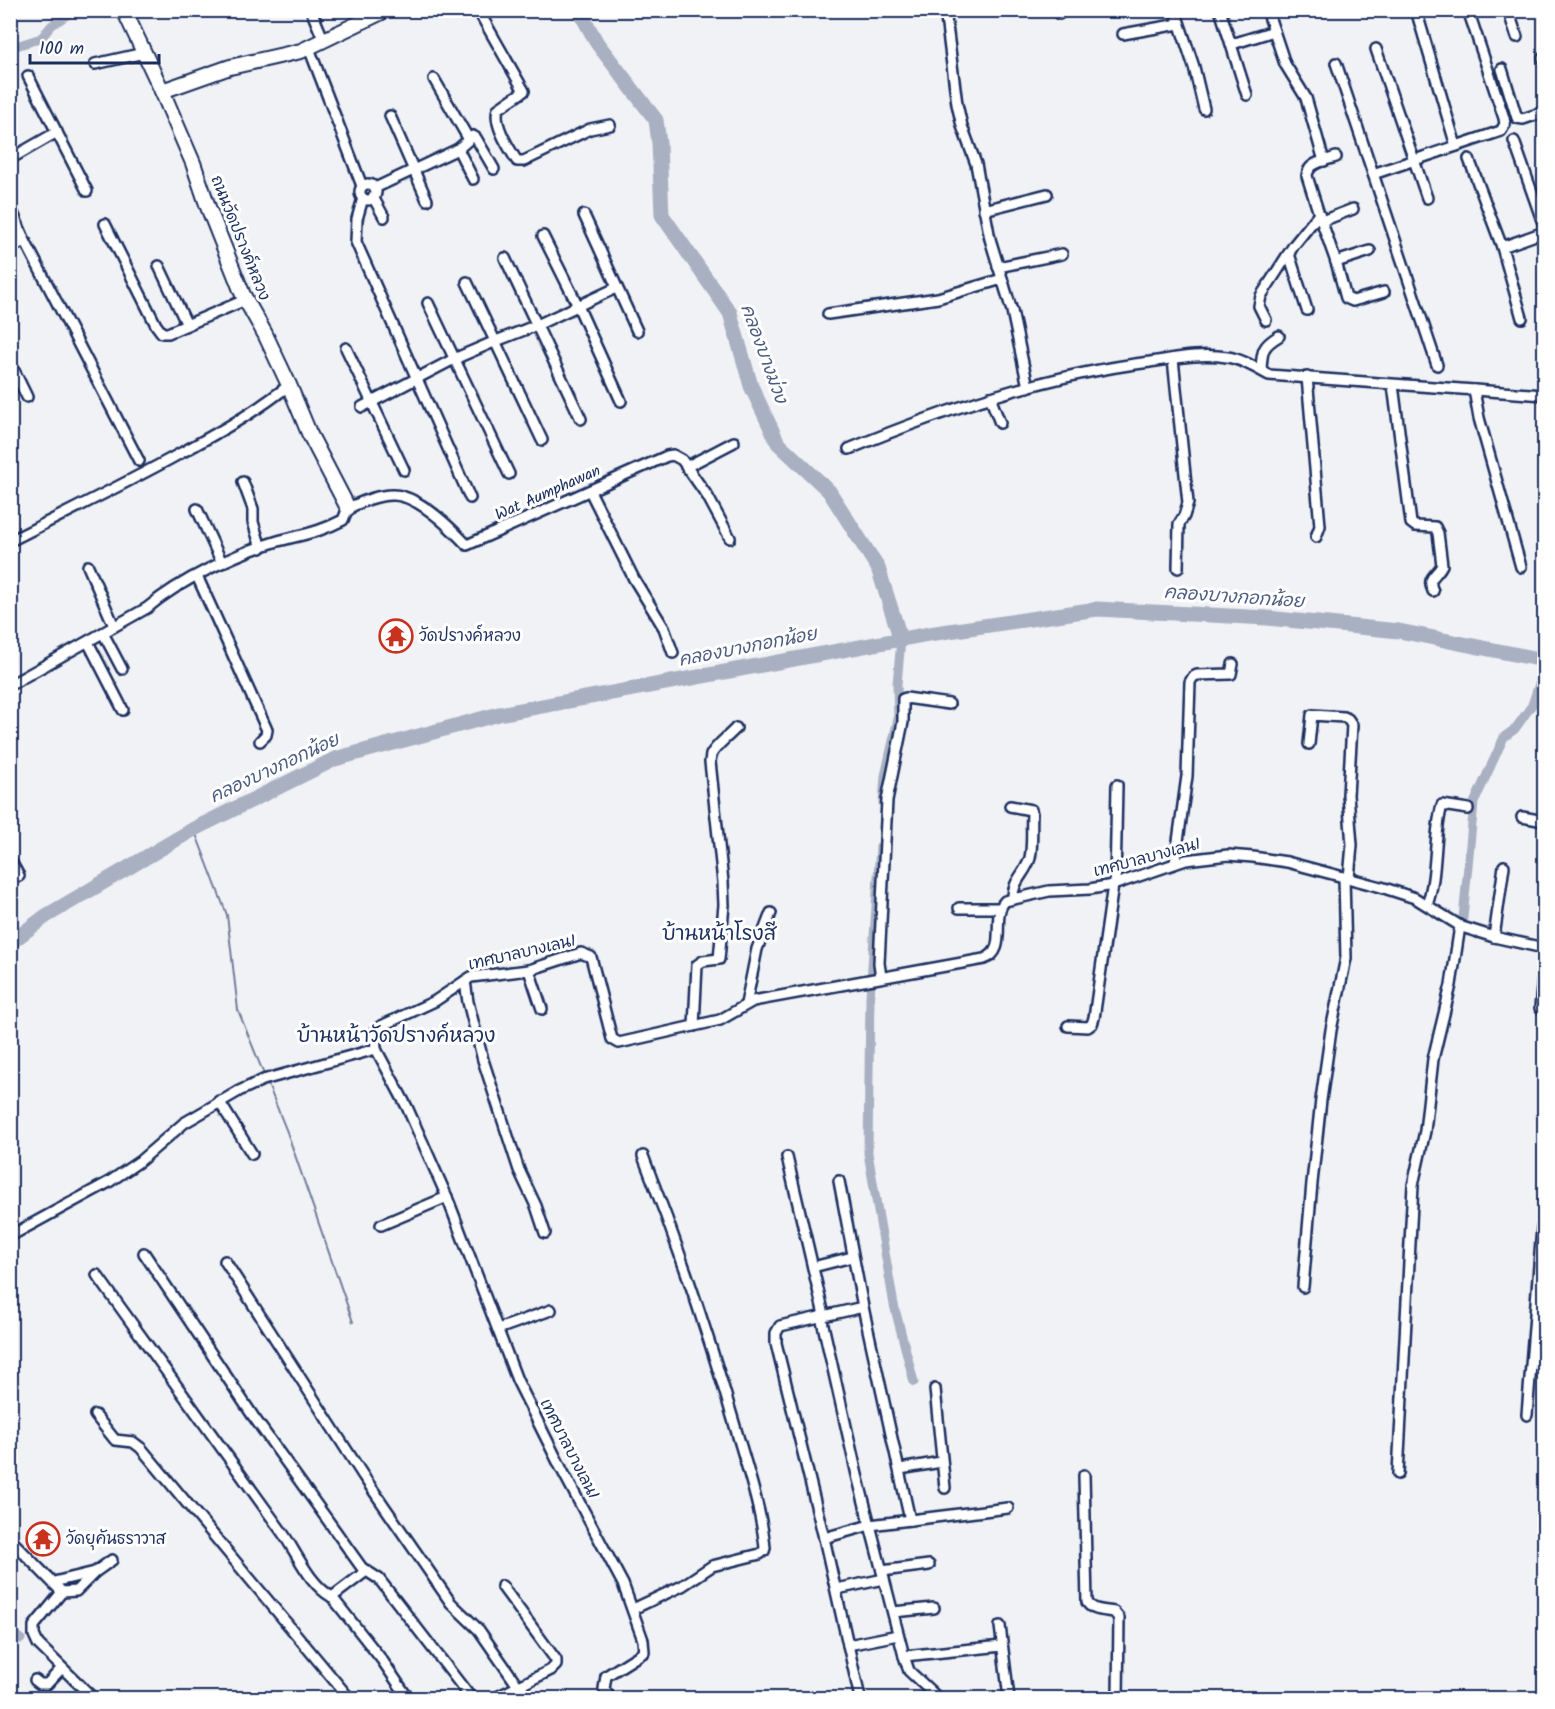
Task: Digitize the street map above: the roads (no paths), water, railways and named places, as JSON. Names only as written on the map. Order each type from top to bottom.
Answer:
[{"type":"street","name":"ถนนวัดปรางค์หลวง","points":[[124,10],[193,163],[245,300],[265,334],[309,434],[348,508]]},
{"type":"street","points":[[311,10],[324,41]]},
{"type":"street","points":[[478,10],[524,91],[498,109],[497,113],[503,134],[517,161],[524,161],[590,129],[610,125]]},
{"type":"street","points":[[945,10],[957,104],[962,126],[976,164],[984,210],[1012,311],[1028,387]]},
{"type":"street","points":[[1175,10],[1194,67],[1204,108]]},
{"type":"street","points":[[1221,10],[1247,95]]},
{"type":"street","points":[[1267,10],[1285,64],[1306,98],[1324,161]]},
{"type":"street","points":[[1416,10],[1456,146]]},
{"type":"street","points":[[1373,174],[1501,131],[1505,124],[1468,10]]},
{"type":"street","points":[[1508,10],[1517,37]]},
{"type":"street","points":[[162,91],[230,67],[309,48],[378,12]]},
{"type":"street","points":[[1123,34],[1179,24]]},
{"type":"street","points":[[1232,44],[1274,31]]},
{"type":"street","points":[[309,48],[362,186],[360,192],[370,194],[384,217]]},
{"type":"street","points":[[1376,49],[1427,198]]},
{"type":"street","points":[[95,64],[144,53]]},
{"type":"street","points":[[1336,63],[1437,365]]},
{"type":"street","points":[[1502,69],[1517,118],[1523,119],[1545,112]]},
{"type":"street","points":[[28,76],[87,191]]},
{"type":"street","points":[[434,79],[468,138]]},
{"type":"street","points":[[390,116],[428,200]]},
{"type":"street","points":[[10,159],[57,132]]},
{"type":"street","points":[[470,498],[356,242],[357,219],[370,194],[458,149],[473,136],[494,170]]},
{"type":"street","points":[[1514,141],[1545,226]]},
{"type":"street","points":[[458,149],[473,179]]},
{"type":"street","points":[[1336,157],[1311,166],[1307,171],[1307,177],[1348,299],[1353,301],[1384,292]]},
{"type":"street","points":[[1469,159],[1502,247],[1522,318]]},
{"type":"street","points":[[984,210],[1047,194]]},
{"type":"street","points":[[10,206],[24,241],[139,461]]},
{"type":"street","points":[[1266,320],[1259,300],[1289,254],[1320,217],[1353,209]]},
{"type":"street","points":[[584,215],[637,331]]},
{"type":"street","points":[[105,224],[160,331],[168,333],[245,300]]},
{"type":"street","points":[[1502,247],[1545,232]]},
{"type":"street","points":[[543,236],[621,401]]},
{"type":"street","points":[[10,248],[24,241]]},
{"type":"street","points":[[1336,262],[1370,251]]},
{"type":"street","points":[[998,267],[1062,254]]},
{"type":"street","points":[[1289,254],[1307,309]]},
{"type":"street","points":[[505,258],[581,419]]},
{"type":"street","points":[[159,266],[187,325]]},
{"type":"street","points":[[828,315],[938,298],[1002,279]]},
{"type":"street","points":[[467,282],[542,440]]},
{"type":"street","points":[[362,406],[454,359],[496,340],[537,326],[616,288]]},
{"type":"street","points":[[428,303],[509,474]]},
{"type":"street","points":[[1261,370],[1263,350],[1267,343],[1280,336]]},
{"type":"street","points":[[346,348],[404,470]]},
{"type":"street","points":[[849,449],[990,397],[1101,369],[1200,355],[1230,357],[1269,375],[1545,395]]},
{"type":"street","points":[[1173,359],[1188,503],[1179,524],[1178,568]]},
{"type":"street","points":[[10,362],[27,397]]},
{"type":"street","points":[[1307,377],[1312,457],[1320,526],[1316,537]]},
{"type":"street","points":[[10,541],[138,477],[219,432],[268,403],[289,385]]},
{"type":"street","points":[[1393,385],[1411,523],[1415,526],[1435,527],[1438,533],[1442,565],[1431,578],[1433,591]]},
{"type":"street","points":[[1474,390],[1479,418],[1521,567]]},
{"type":"street","points":[[990,397],[1000,423]]},
{"type":"street","points":[[729,538],[708,497],[686,467],[734,442]]},
{"type":"street","name":"Wat Aumphawan","points":[[348,508],[373,498],[393,495],[413,499],[467,545],[668,456],[674,455],[682,460],[686,467]]},
{"type":"street","points":[[243,482],[253,509],[253,522],[261,548]]},
{"type":"street","points":[[590,491],[634,579],[664,628],[673,653]]},
{"type":"street","points":[[10,685],[147,608],[162,595],[197,576],[222,563],[279,541],[322,531],[343,520],[348,508]]},
{"type":"street","points":[[197,509],[222,563]]},
{"type":"street","points":[[88,566],[114,626]]},
{"type":"street","points":[[197,576],[267,730],[266,735],[260,741]]},
{"type":"street","points":[[103,633],[122,669]]},
{"type":"street","points":[[88,642],[123,710]]},
{"type":"street","points":[[1175,863],[1187,776],[1190,682],[1193,676],[1197,675],[1231,674],[1233,664]]},
{"type":"street","points":[[880,977],[886,800],[901,730],[903,699],[949,704]]},
{"type":"street","points":[[1304,1287],[1321,1100],[1346,958],[1346,878],[1352,845],[1348,795],[1352,725],[1344,717],[1312,715],[1309,744]]},
{"type":"street","points":[[694,1026],[697,965],[703,961],[719,959],[724,905],[711,755],[736,728]]},
{"type":"street","points":[[1068,1026],[1088,1027],[1094,1018],[1114,884],[1117,784]]},
{"type":"street","points":[[1427,906],[1434,872],[1437,828],[1442,805],[1468,809]]},
{"type":"street","points":[[1011,806],[1028,808],[1032,814],[1030,856],[1013,887],[1013,898]]},
{"type":"street","points":[[1522,817],[1545,821]]},
{"type":"street","name":"เทศบาลบางเลน1","points":[[610,1698],[604,1689],[606,1676],[644,1652],[643,1640],[633,1609],[611,1560],[517,1380],[447,1197],[407,1107],[376,1049],[375,1031],[381,1026],[451,993],[471,977],[529,970],[578,954],[588,954],[591,957],[606,1022],[615,1042],[720,1020],[746,1004],[990,957],[997,948],[999,908],[1005,901],[1049,891],[1090,889],[1114,884],[1175,863],[1228,855],[1287,862],[1415,898],[1461,927],[1545,948]]},
{"type":"street","points":[[10,860],[19,876]]},
{"type":"street","points":[[1494,937],[1504,866]]},
{"type":"street","points":[[958,908],[999,908]]},
{"type":"street","points":[[746,1004],[757,950],[771,913]]},
{"type":"street","points":[[1398,1474],[1413,1185],[1425,1131],[1432,1059],[1451,985],[1461,927]]},
{"type":"street","points":[[1540,1008],[1545,968]]},
{"type":"street","points":[[529,970],[542,1009]]},
{"type":"street","points":[[464,982],[483,1060],[523,1181],[536,1206],[545,1233]]},
{"type":"street","points":[[10,1236],[100,1188],[140,1161],[184,1123],[219,1101],[263,1080],[376,1049]]},
{"type":"street","points":[[219,1101],[252,1154]]},
{"type":"street","points":[[633,1609],[682,1586],[705,1570],[760,1554],[765,1548],[749,1477],[712,1348],[690,1281],[643,1156]]},
{"type":"street","points":[[786,1157],[813,1267],[870,1525],[898,1635],[909,1671],[938,1698]]},
{"type":"street","points":[[839,1181],[852,1257],[910,1520]]},
{"type":"street","points":[[381,1225],[447,1197]]},
{"type":"street","points":[[1527,1415],[1542,1227]]},
{"type":"street","points":[[144,1253],[253,1416],[365,1572],[379,1578],[471,1698]]},
{"type":"street","points":[[813,1267],[852,1257]]},
{"type":"street","points":[[225,1261],[364,1477],[451,1603],[479,1630],[518,1686]]},
{"type":"street","points":[[97,1275],[283,1533],[317,1585],[332,1596],[382,1660],[408,1698]]},
{"type":"street","points":[[860,1698],[837,1589],[776,1343],[776,1333],[780,1326],[863,1307]]},
{"type":"street","points":[[498,1329],[551,1310]]},
{"type":"street","points":[[1534,1323],[1545,1324]]},
{"type":"street","points":[[935,1389],[945,1488]]},
{"type":"street","points":[[95,1415],[115,1440],[133,1442],[141,1448],[349,1698]]},
{"type":"street","points":[[900,1469],[941,1462]]},
{"type":"street","points":[[1084,1475],[1087,1602],[1089,1607],[1114,1612],[1119,1618],[1118,1698]]},
{"type":"street","points":[[824,1538],[870,1525],[1008,1508]]},
{"type":"street","points":[[10,1539],[54,1582],[61,1593]]},
{"type":"street","points":[[93,1698],[38,1644],[34,1635],[34,1626],[61,1593],[76,1591],[95,1572],[112,1560]]},
{"type":"street","points":[[837,1589],[883,1575],[930,1565]]},
{"type":"street","points":[[54,1582],[95,1572]]},
{"type":"street","points":[[332,1596],[365,1572]]},
{"type":"street","points":[[495,1698],[551,1670],[556,1665],[556,1660],[501,1586]]},
{"type":"street","points":[[893,1612],[934,1608]]},
{"type":"street","points":[[1000,1626],[1009,1698]]},
{"type":"street","points":[[848,1645],[898,1635]]},
{"type":"street","points":[[904,1656],[1002,1646]]},
{"type":"street","points":[[35,1680],[40,1684],[47,1683],[62,1669]]},
{"type":"waterway","points":[[10,48],[41,38],[52,25],[75,10]]},
{"type":"waterway","name":"คลองบางม่วง","points":[[579,10],[597,43],[656,120],[662,215],[730,313],[751,386],[778,443],[829,491],[878,568],[901,640]]},
{"type":"waterway","name":"คลองบางกอกน้อย","points":[[10,943],[46,916],[194,829],[335,759],[499,714],[929,634],[1097,609],[1267,618],[1399,631],[1544,660]]},
{"type":"waterway","points":[[883,803],[885,776],[898,719],[897,684],[901,640]]},
{"type":"waterway","points":[[1463,918],[1474,803],[1504,737],[1515,729],[1532,705],[1544,669]]},
{"type":"waterway","points":[[194,829],[227,915],[238,1010],[265,1077]]},
{"type":"waterway","points":[[880,847],[870,997],[868,1153],[894,1305],[914,1382]]},
{"type":"waterway","points":[[267,1082],[287,1132],[353,1322]]},
{"type":"waterway","points":[[10,1630],[21,1639]]},
{"type":"place","name":"วัดปรางค์หลวง","points":[[396,636]]},
{"type":"place","name":"วัดยุคันธราวาส","points":[[43,1539]]},
{"type":"district","name":"บ้านหน้าโรงสี","points":[[719,935]]},
{"type":"district","name":"บ้านหน้าวัดปรางค์หลวง","points":[[396,1037]]}]
